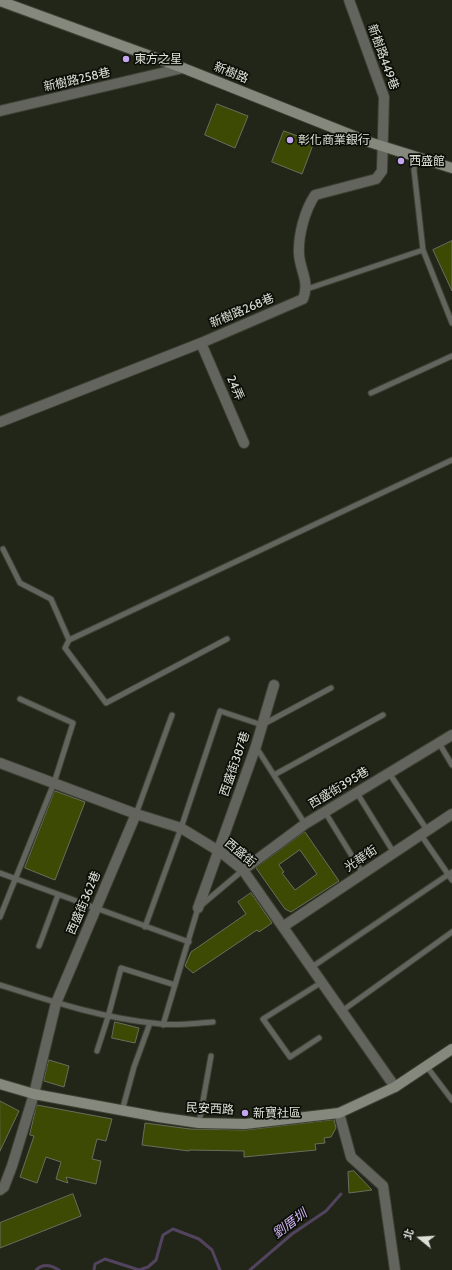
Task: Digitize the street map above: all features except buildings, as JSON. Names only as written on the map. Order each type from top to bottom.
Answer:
[{"type":"main road","name":"新樹路","points":[[0,0],[183,68],[384,147],[452,168]]},
{"type":"main road","name":"民安西路","points":[[0,1084],[34,1094],[199,1123],[246,1124],[339,1113],[395,1087],[452,1049]]},
{"type":"street","name":"新樹路449巷","points":[[349,0],[384,97],[384,147]]},
{"type":"street","name":"新樹路258巷","points":[[0,111],[183,68]]},
{"type":"street","points":[[307,289],[299,254],[301,233],[308,205],[315,195],[376,179],[382,171],[384,147]]},
{"type":"street","name":"新樹路268巷","points":[[0,422],[202,343],[290,306],[304,298],[307,289]]},
{"type":"street","name":"24弄","points":[[202,343],[244,443]]},
{"type":"street","name":"西盛街387巷","points":[[198,908],[256,746],[274,685]]},
{"type":"street","name":"西盛街395巷","points":[[243,870],[305,824],[452,735]]},
{"type":"street","name":"西盛街","points":[[0,763],[136,814],[181,828],[218,851],[243,870],[284,926],[395,1087]]},
{"type":"street","name":"西盛街362巷","points":[[0,1190],[4,1187],[12,1166],[34,1094],[56,1003],[136,814]]},
{"type":"street","name":"光華街","points":[[284,926],[452,814]]},
{"type":"street","points":[[339,1113],[351,1157],[383,1186],[395,1270]]},
{"type":"lane","points":[[415,157],[414,170],[423,250],[452,323]]},
{"type":"lane","points":[[307,289],[423,250]]},
{"type":"lane","points":[[371,393],[452,356]]},
{"type":"lane","points":[[69,640],[452,460]]},
{"type":"lane","points":[[3,549],[20,583],[51,599],[69,640],[66,648],[106,703],[227,640]]},
{"type":"lane","points":[[144,927],[181,828],[220,711],[262,725],[331,688]]},
{"type":"lane","points":[[0,916],[14,878],[54,783],[73,724],[20,699]]},
{"type":"lane","points":[[136,814],[172,715]]},
{"type":"lane","points":[[274,775],[383,716]]},
{"type":"lane","points":[[439,744],[452,764]]},
{"type":"lane","points":[[256,746],[305,824]]},
{"type":"lane","points":[[389,773],[450,873],[452,880]]},
{"type":"lane","points":[[357,793],[394,853]]},
{"type":"lane","points":[[325,812],[363,874]]},
{"type":"lane","points":[[163,1025],[198,908],[243,870]]},
{"type":"lane","points":[[0,873],[144,927],[189,942]]},
{"type":"lane","points":[[312,967],[450,873]]},
{"type":"lane","points":[[39,946],[58,895]]},
{"type":"lane","points":[[342,1010],[452,932]]},
{"type":"lane","points":[[97,1051],[121,968],[175,985]]},
{"type":"lane","points":[[319,1038],[290,1057],[263,1019],[322,982]]},
{"type":"lane","points":[[0,985],[56,1003],[108,1017],[163,1025],[213,1022]]},
{"type":"lane","points":[[122,1110],[134,1067],[150,1023]]},
{"type":"lane","points":[[199,1123],[211,1056]]},
{"type":"lane","points":[[427,1067],[452,1100]]},
{"type":"waterway","name":"劉厝圳","points":[[250,1270],[292,1234],[326,1211],[341,1194]]},
{"type":"waterway","name":"劉厝圳","points":[[94,1270],[95,1264],[105,1259],[139,1270],[148,1267],[156,1260],[163,1235],[173,1229],[199,1239],[212,1250],[220,1270]]},
{"type":"waterway","name":"劉厝圳","points":[[36,1270],[41,1266],[53,1267],[59,1270]]},
{"type":"place","name":"東方之星","points":[[126,59]]},
{"type":"place","name":"彰化商業銀行","points":[[290,140]]},
{"type":"place","name":"西盛館","points":[[401,161]]},
{"type":"place","name":"新寶社區","points":[[245,1113]]}]
